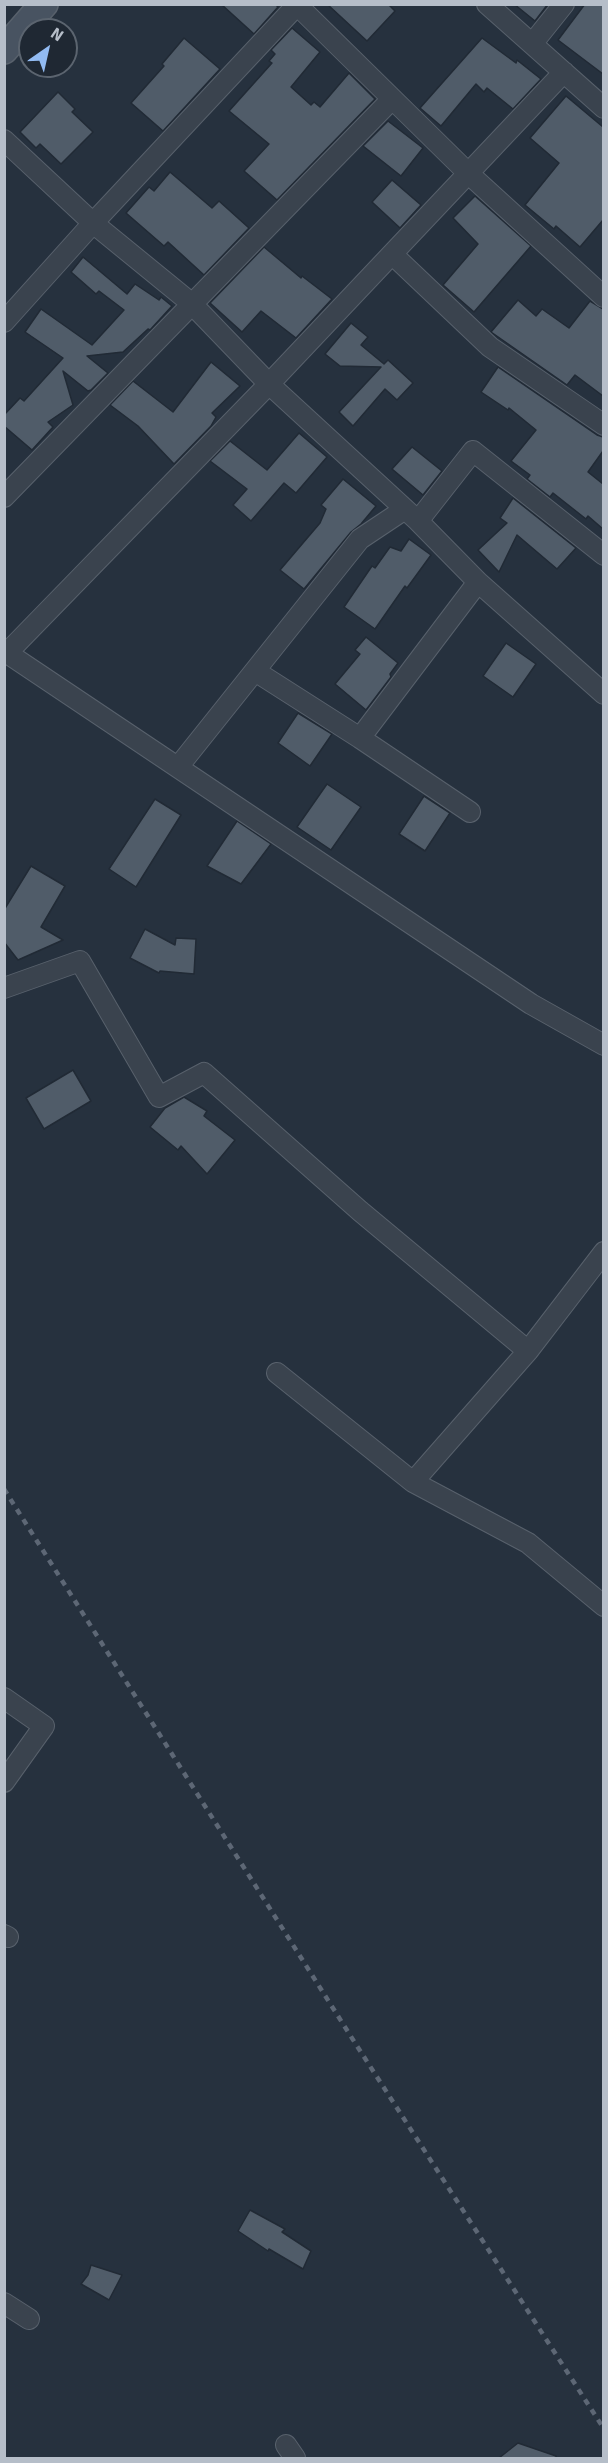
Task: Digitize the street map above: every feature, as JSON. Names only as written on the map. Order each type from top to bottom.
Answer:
[{"type":"street","points":[[8,36],[44,4]]},
{"type":"street","points":[[487,4],[603,108]]},
{"type":"street","points":[[532,44],[564,4]]},
{"type":"street","points":[[4,322],[93,223],[298,5],[391,100],[603,297]]},
{"type":"street","points":[[564,72],[269,384],[6,652],[531,1004],[603,1046]]},
{"type":"street","points":[[4,497],[391,100]]},
{"type":"street","points":[[4,140],[93,223],[191,303],[269,384],[411,515],[478,582],[603,694]]},
{"type":"street","points":[[392,254],[490,347],[603,425]]},
{"type":"street","points":[[178,767],[360,540],[411,515],[473,451],[603,555]]},
{"type":"street","points":[[360,738],[478,582]]},
{"type":"street","points":[[255,671],[470,812]]},
{"type":"street","points":[[4,988],[80,960],[159,1097],[204,1073],[360,1211],[528,1351]]},
{"type":"street","points":[[413,1482],[528,1351],[603,1252]]},
{"type":"street","points":[[277,1373],[413,1482],[528,1543],[603,1606]]},
{"type":"street","points":[[4,1698],[44,1726],[4,1782]]},
{"type":"street","points":[[4,2303],[29,2319]]},
{"type":"building","points":[[221,4],[275,4],[278,7],[254,34]]},
{"type":"building","points":[[327,4],[388,4],[395,11],[367,41]]},
{"type":"building","points":[[514,4],[548,4],[535,21]]},
{"type":"building","points":[[585,4],[603,4],[603,74],[558,40]]},
{"type":"building","points":[[292,28],[320,52],[291,87],[311,105],[314,102],[320,107],[349,73],[375,99],[277,200],[244,171],[269,144],[229,111],[272,63],[269,61],[275,54],[271,50]]},
{"type":"building","points":[[184,38],[220,69],[163,131],[131,103],[164,66],[162,64]]},
{"type":"building","points":[[482,38],[516,63],[517,60],[541,79],[513,109],[487,88],[484,92],[476,84],[441,126],[420,108]]},
{"type":"building","points":[[58,92],[75,109],[72,112],[93,132],[61,164],[40,144],[36,148],[20,132]]},
{"type":"building","points":[[566,96],[603,127],[603,220],[580,247],[556,226],[554,229],[525,205],[559,163],[530,138]]},
{"type":"building","points":[[388,121],[423,148],[401,176],[363,146]]},
{"type":"building","points":[[170,172],[212,208],[219,201],[249,228],[204,275],[168,242],[164,246],[126,213],[149,187],[154,191]]},
{"type":"building","points":[[392,180],[421,205],[400,228],[372,202]]},
{"type":"building","points":[[475,196],[531,246],[474,312],[443,285],[478,244],[453,218]]},
{"type":"building","points":[[264,247],[301,278],[302,276],[332,299],[296,338],[261,311],[242,332],[210,303]]},
{"type":"building","points":[[83,257],[127,294],[135,284],[159,300],[161,297],[172,306],[150,330],[148,329],[123,352],[87,356],[108,373],[91,390],[88,391],[63,371],[73,405],[48,422],[53,427],[32,450],[4,426],[4,415],[20,398],[24,401],[63,358],[25,332],[41,309],[92,345],[124,310],[99,291],[96,294],[71,272]]},
{"type":"building","points":[[518,300],[536,316],[542,309],[569,328],[590,301],[603,309],[603,396],[575,375],[567,385],[491,332]]},
{"type":"building","points":[[351,323],[368,337],[361,345],[384,364],[388,360],[413,383],[397,400],[385,389],[353,426],[339,412],[381,367],[340,366],[325,354]]},
{"type":"building","points":[[211,362],[240,386],[212,413],[216,417],[211,426],[174,464],[138,426],[110,405],[133,381],[173,412]]},
{"type":"building","points":[[498,367],[603,437],[603,451],[588,472],[603,484],[603,529],[588,516],[586,519],[553,493],[550,497],[527,479],[530,475],[511,461],[536,430],[509,408],[508,410],[481,392]]},
{"type":"building","points":[[299,433],[327,457],[296,493],[284,483],[251,521],[233,505],[247,489],[210,461],[230,441],[267,470]]},
{"type":"building","points":[[412,447],[442,471],[423,495],[392,469]]},
{"type":"building","points":[[343,479],[376,506],[351,532],[304,589],[280,570],[320,523],[326,509],[321,505]]},
{"type":"building","points":[[513,498],[576,548],[557,569],[517,535],[499,572],[478,550],[507,523],[500,518]]},
{"type":"building","points":[[409,539],[431,555],[407,588],[405,586],[375,629],[344,607],[372,566],[375,568],[390,547],[401,551]]},
{"type":"building","points":[[366,637],[398,663],[390,674],[391,677],[366,710],[335,684],[360,654],[355,650]]},
{"type":"building","points":[[506,643],[536,664],[513,697],[483,676]]},
{"type":"building","points":[[298,713],[332,734],[310,766],[278,743]]},
{"type":"building","points":[[327,784],[361,807],[331,850],[297,827]]},
{"type":"building","points":[[424,796],[450,813],[425,851],[399,834]]},
{"type":"building","points":[[155,799],[181,815],[136,887],[109,869]]},
{"type":"building","points":[[237,821],[271,844],[241,884],[207,866]]},
{"type":"building","points":[[31,866],[65,886],[41,927],[63,940],[18,960],[4,942],[4,910]]},
{"type":"building","points":[[145,929],[175,945],[176,938],[196,939],[194,974],[160,971],[159,973],[130,958]]},
{"type":"building","points":[[73,1070],[91,1101],[44,1129],[26,1098]]},
{"type":"building","points":[[184,1097],[207,1111],[204,1116],[235,1140],[207,1174],[181,1146],[178,1150],[150,1127],[165,1108]]},
{"type":"building","points":[[250,2210],[285,2229],[282,2232],[311,2251],[303,2269],[269,2249],[268,2251],[238,2231]]},
{"type":"building","points":[[91,2265],[122,2275],[109,2300],[81,2284],[88,2275]]},
{"type":"building","points":[[518,2443],[556,2456],[556,2458],[499,2458]]},
{"type":"railway","points":[[4,1489],[357,2046],[604,2429]]}]
